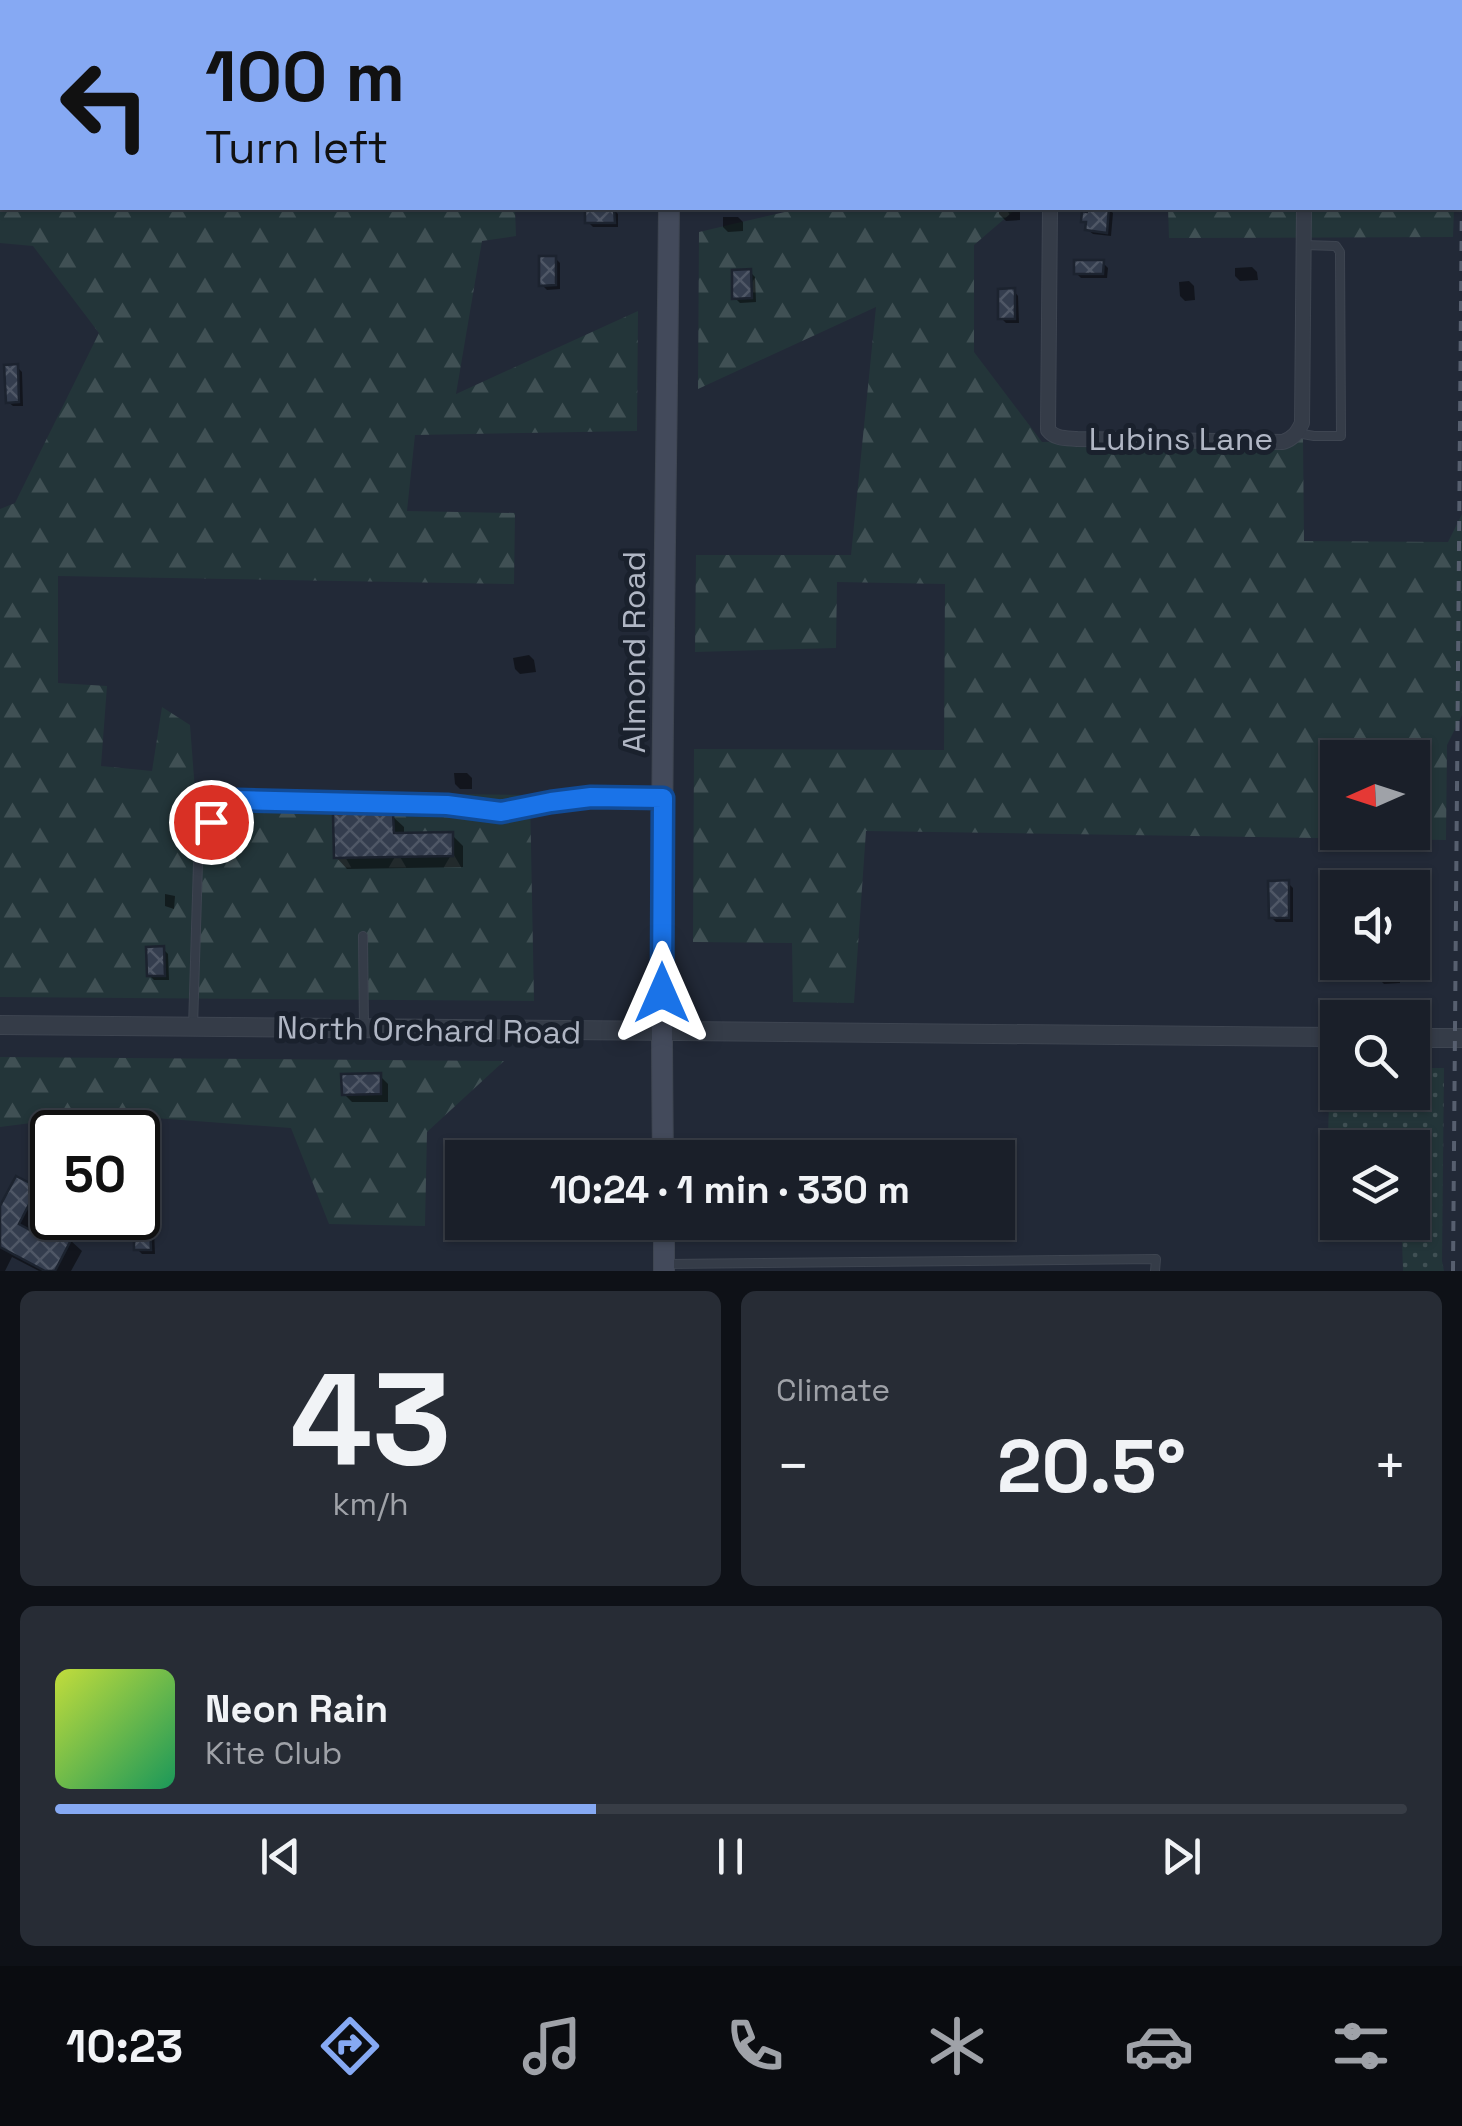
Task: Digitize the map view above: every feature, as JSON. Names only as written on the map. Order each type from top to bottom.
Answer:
[{"type":"main road","name":"Almond Road","points":[[663,1140],[669,210]]},
{"type":"main road","points":[[664,1240],[664,1268]]},
{"type":"street","name":"Lubins Lane","points":[[1050,210],[1048,430],[1060,438],[1283,442],[1297,433]]},
{"type":"street","points":[[1297,433],[1302,423],[1304,210]]},
{"type":"street","name":"North Orchard Road","points":[[0,1026],[1320,1037]]},
{"type":"street","points":[[1430,1038],[1462,1038]]},
{"type":"lane","points":[[1297,433],[1341,436],[1340,252],[1336,246],[1304,244]]},
{"type":"lane","points":[[193,1028],[202,841],[211,822],[237,800],[447,805],[501,812],[591,797],[663,798]]},
{"type":"lane","points":[[364,936],[364,1029]]},
{"type":"lane","points":[[1058,1260],[1058,1271]]},
{"type":"lane","points":[[664,1268],[1156,1260],[1156,1271]]},
{"type":"green space","points":[[0,210],[515,210],[516,236],[482,241],[456,394],[638,311],[637,431],[415,435],[407,511],[515,513],[514,584],[58,576],[58,683],[107,686],[101,766],[152,771],[162,707],[190,725],[195,791],[530,795],[534,1001],[0,997],[0,509],[15,503],[99,333],[33,246],[0,243]]},
{"type":"green space","points":[[793,210],[1015,210],[974,245],[974,352],[1042,442],[1303,438],[1304,541],[1448,542],[1462,514],[1462,715],[1447,745],[1446,840],[1430,840],[1430,740],[1320,740],[1320,838],[866,831],[854,1003],[793,1002],[792,943],[693,942],[694,749],[944,750],[945,584],[837,582],[836,648],[695,652],[696,555],[851,555],[876,307],[698,389],[699,232]]},
{"type":"green space","points":[[1168,210],[1454,210],[1453,237],[1169,238]]},
{"type":"green space","points":[[0,1057],[504,1061],[427,1132],[425,1226],[329,1224],[291,1128],[160,1118],[160,1110],[30,1110],[30,1123],[0,1127]]},
{"type":"green space","points":[[1430,1068],[1444,1068],[1444,1271],[1403,1271],[1402,1241],[1325,1240],[1430,1240],[1430,1130],[1328,1130],[1329,1110],[1430,1110]]},
{"type":"building","points":[[585,210],[614,210],[615,223],[585,223]]},
{"type":"building","points":[[1109,210],[1107,233],[1085,230],[1082,211]]},
{"type":"building","points":[[539,256],[556,256],[556,285],[539,286]]},
{"type":"building","points":[[1074,260],[1104,260],[1103,274],[1074,274]]},
{"type":"building","points":[[751,269],[752,298],[732,299],[732,270]]},
{"type":"building","points":[[1015,288],[1015,319],[998,319],[998,289]]},
{"type":"building","points":[[18,364],[19,402],[6,403],[4,365]]},
{"type":"building","points":[[393,813],[394,833],[453,832],[453,856],[334,858],[333,814]]},
{"type":"building","points":[[1289,880],[1289,918],[1269,918],[1268,881]]},
{"type":"building","points":[[164,946],[165,976],[147,976],[146,947]]},
{"type":"building","points":[[381,1073],[381,1094],[342,1095],[341,1074]]},
{"type":"building","points":[[16,1176],[30,1183],[30,1203],[19,1224],[30,1230],[30,1240],[71,1240],[55,1271],[45,1271],[0,1247],[0,1206]]},
{"type":"building","points":[[134,1240],[151,1240],[151,1250],[134,1250]]},
{"type":"railway","points":[[1453,1271],[1462,210]]},
{"type":"route","points":[[211,822],[237,800],[447,805],[501,812],[591,797],[663,798],[662,993]]}]
